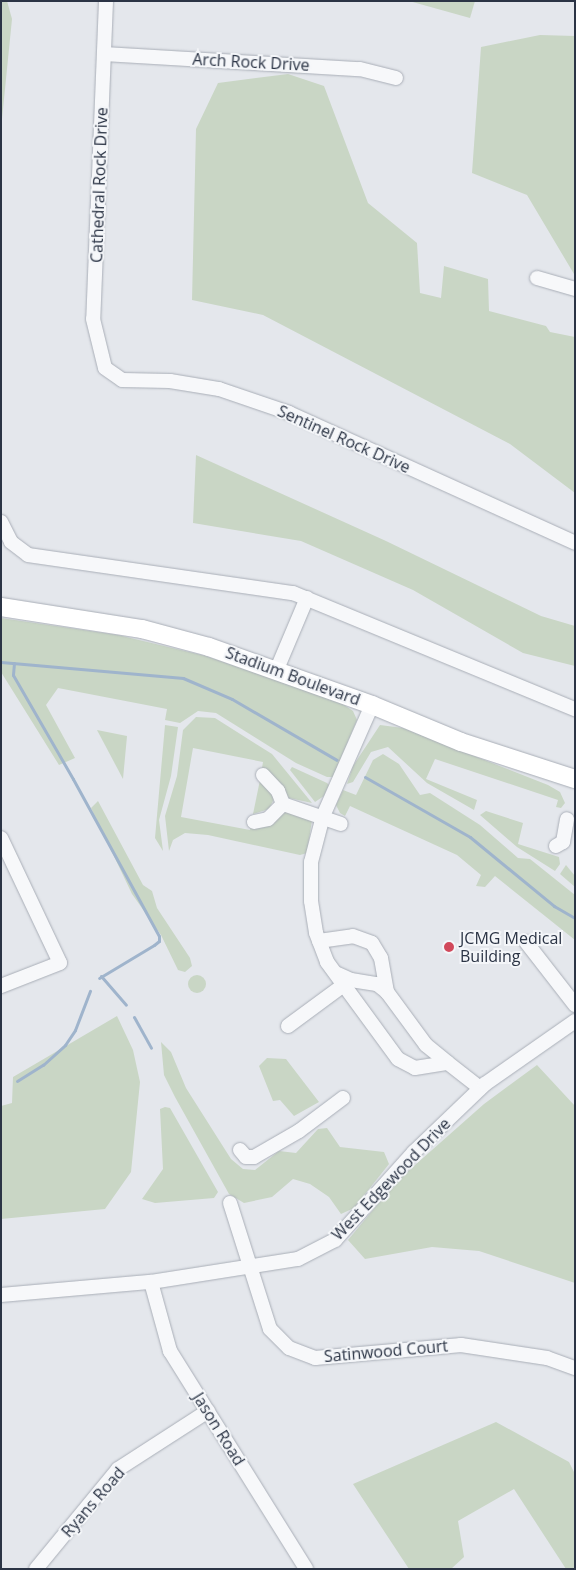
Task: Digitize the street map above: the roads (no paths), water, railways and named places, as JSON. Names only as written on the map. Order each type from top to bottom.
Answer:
[{"type":"main road","name":"Stadium Boulevard","points":[[1,607],[142,629],[277,669],[372,705],[461,742],[575,779]]},
{"type":"street","name":"Cathedral Rock Drive","points":[[105,368],[94,320],[106,1]]},
{"type":"street","name":"Arch Rock Drive","points":[[104,54],[360,69],[396,78]]},
{"type":"street","points":[[537,278],[575,289]]},
{"type":"street","name":"Sentinel Rock Drive","points":[[105,368],[122,380],[170,380],[219,389],[289,413],[575,543]]},
{"type":"street","points":[[1,522],[11,542],[28,555],[293,593],[575,709]]},
{"type":"street","points":[[277,669],[307,598]]},
{"type":"street","points":[[372,705],[323,816],[311,863],[311,901],[319,941],[335,972],[388,1048],[398,1059],[411,1071],[448,1063]]},
{"type":"street","points":[[263,775],[278,792],[283,804]]},
{"type":"street","points":[[283,804],[342,824]]},
{"type":"street","points":[[254,822],[268,819],[283,804]]},
{"type":"street","points":[[556,846],[562,842],[569,820]]},
{"type":"street","points":[[1,838],[60,963],[1,986]]},
{"type":"street","points":[[319,941],[353,936],[372,943],[380,958],[387,992]]},
{"type":"street","points":[[526,942],[575,1004]]},
{"type":"street","points":[[335,972],[351,980],[377,984],[387,992],[426,1045],[480,1088]]},
{"type":"street","points":[[288,1026],[345,984]]},
{"type":"street","name":"West Edgewood Drive","points":[[1,1295],[152,1282],[298,1259],[335,1240],[414,1152],[480,1088],[575,1021]]},
{"type":"street","points":[[240,1150],[250,1158],[267,1143],[343,1098]]},
{"type":"street","name":"Satinwood Court","points":[[230,1203],[248,1266],[270,1329],[289,1348],[315,1358],[461,1345],[547,1358],[575,1368]]},
{"type":"street","name":"Jason Road","points":[[152,1282],[170,1351],[306,1569]]},
{"type":"street","name":"Ryans Road","points":[[36,1569],[118,1469],[208,1411]]},
{"type":"waterway","points":[[1,662],[183,678],[232,699],[337,760]]},
{"type":"waterway","points":[[14,663],[13,675],[73,779],[159,936],[159,941],[154,945],[99,978]]},
{"type":"waterway","points":[[365,777],[470,837],[554,906],[575,918]]},
{"type":"waterway","points":[[101,976],[126,1005]]},
{"type":"waterway","points":[[17,1081],[43,1065],[65,1045],[75,1030],[90,991]]},
{"type":"waterway","points":[[134,1017],[151,1048]]},
{"type":"place","name":"JCMG Medical Building","points":[[449,947]]}]
